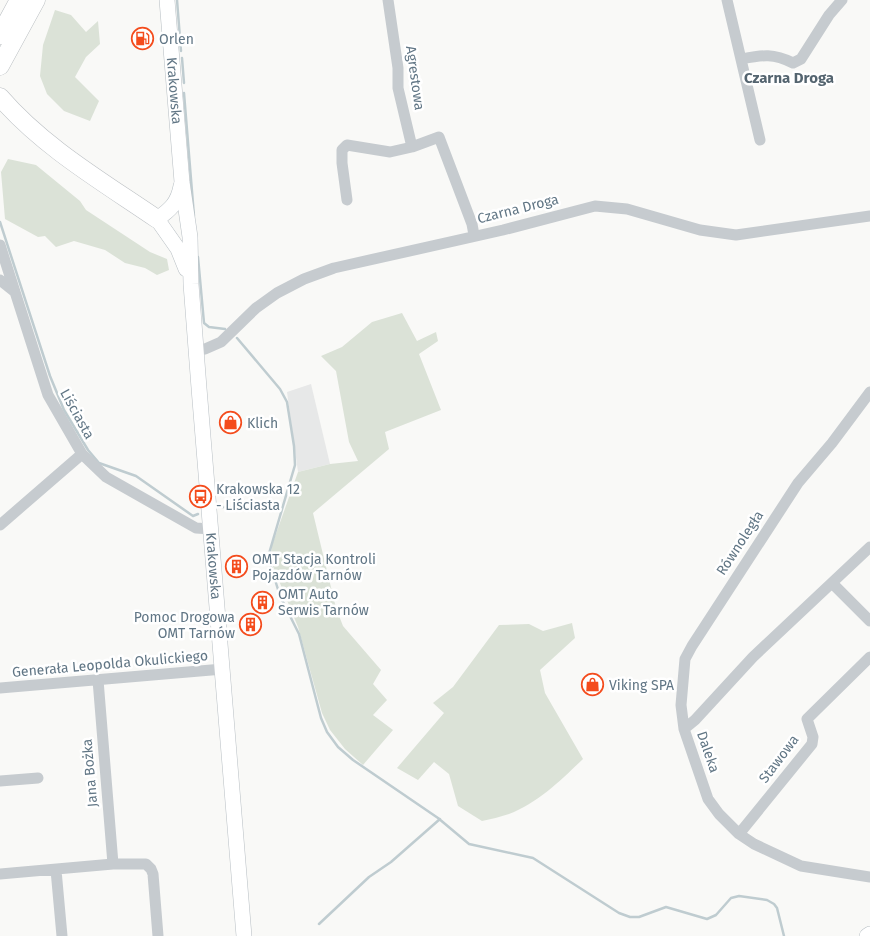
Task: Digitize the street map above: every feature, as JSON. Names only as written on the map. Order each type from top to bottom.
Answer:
[{"type":"main road","points":[[0,35],[19,0]]},
{"type":"main road","points":[[0,66],[36,0]]},
{"type":"main road","name":"Krakowska","points":[[167,0],[190,237],[189,254],[196,350],[244,936]]},
{"type":"main road","points":[[0,97],[14,113],[40,136],[156,219],[175,215],[183,206],[184,189]]},
{"type":"main road","name":"Krakowska","points":[[156,219],[170,225],[176,231],[189,254]]},
{"type":"main road","name":"Krakowska","points":[[156,219],[178,249],[191,284]]},
{"type":"street","name":"Agrestowa","points":[[388,0],[398,68],[398,88],[412,147]]},
{"type":"street","points":[[727,0],[760,140]]},
{"type":"street","points":[[741,59],[768,54],[781,56],[793,63],[801,59],[829,15],[842,0]]},
{"type":"street","points":[[347,200],[342,163],[342,150],[347,145],[390,152],[439,138],[472,224],[474,235]]},
{"type":"street","name":"Czarna Droga","points":[[196,350],[205,349],[221,342],[256,308],[276,293],[304,279],[334,268],[503,230],[595,206],[627,210],[700,230],[736,235],[870,216]]},
{"type":"street","name":"Liściasta","points":[[0,245],[48,396],[82,454],[106,478],[196,528],[211,529]]},
{"type":"street","points":[[0,280],[15,292]]},
{"type":"street","name":"Równoległa","points":[[684,729],[681,705],[685,659],[692,646],[793,490],[832,443],[870,392]]},
{"type":"street","points":[[0,525],[82,454]]},
{"type":"street","name":"Daleka","points":[[870,547],[753,657],[695,720],[684,729],[708,799],[719,814],[739,834],[754,844],[801,866],[870,877]]},
{"type":"street","points":[[832,583],[870,621]]},
{"type":"street","name":"Stawowa","points":[[739,834],[812,744],[813,737],[807,719],[870,657]]},
{"type":"street","name":"Generała Leopolda Okulickiego","points":[[0,688],[222,669]]},
{"type":"street","name":"Jana Bożka","points":[[98,680],[113,864]]},
{"type":"street","points":[[0,781],[38,778]]},
{"type":"street","points":[[0,874],[113,864],[146,864],[153,874],[158,936]]},
{"type":"street","points":[[56,870],[62,936]]},
{"type":"shaded area","points":[[55,10],[71,15],[86,32],[98,21],[100,44],[86,57],[75,77],[99,101],[90,121],[64,111],[47,94],[40,76],[43,45]]},
{"type":"shaded area","points":[[8,159],[36,165],[80,201],[86,210],[150,252],[167,259],[169,270],[157,275],[145,268],[125,263],[105,250],[74,241],[56,247],[45,236],[38,237],[5,219],[1,172]]},
{"type":"shaded area","points":[[402,313],[417,341],[436,332],[438,341],[419,354],[441,410],[385,432],[389,449],[313,513],[336,608],[343,626],[381,670],[373,684],[387,700],[373,715],[393,730],[363,765],[345,749],[330,730],[322,713],[298,627],[270,559],[272,545],[298,472],[330,464],[358,461],[349,442],[336,371],[321,356],[342,347],[372,322]]},
{"type":"shaded area","points":[[311,384],[330,464],[298,472],[287,392]]},
{"type":"shaded area","points":[[572,623],[575,638],[540,670],[545,693],[583,759],[549,790],[520,809],[506,815],[482,821],[458,806],[449,774],[434,762],[418,780],[397,768],[444,713],[433,703],[453,687],[499,625],[529,624],[543,631]]},
{"type":"waterway","points":[[177,0],[181,51]]},
{"type":"waterway","points":[[182,58],[184,83]]},
{"type":"waterway","points":[[184,93],[194,216]]},
{"type":"waterway","points":[[0,222],[50,376],[64,410],[88,450],[99,463],[136,476],[193,516],[198,514]]},
{"type":"waterway","points":[[198,257],[204,323],[209,327],[225,329]]},
{"type":"waterway","points":[[237,338],[280,389],[287,402],[295,465],[268,557],[280,596],[299,634],[321,718],[327,732],[338,747],[353,760],[438,818],[469,844],[533,858],[619,913],[630,917],[639,917],[666,907],[707,919],[716,915],[731,898],[739,896],[767,900],[774,904],[777,908],[784,936]]},
{"type":"waterway","points":[[218,507],[282,508]]},
{"type":"waterway","points":[[319,924],[369,877],[391,862],[440,819]]},
{"type":"place","name":"Orlen","points":[[143,39]]},
{"type":"place","name":"Klich","points":[[231,423]]},
{"type":"place","name":"Krakowska 12 - Liściasta","points":[[200,497]]},
{"type":"place","name":"OMT Stacja Kontroli Pojazdów Tarnów","points":[[236,567]]},
{"type":"place","name":"OMT Auto Serwis Tarnów","points":[[262,602]]},
{"type":"place","name":"Pomoc Drogowa OMT Tarnów","points":[[251,625]]},
{"type":"place","name":"Viking SPA","points":[[593,685]]},
{"type":"district","name":"Czarna Droga","points":[[789,78]]}]
